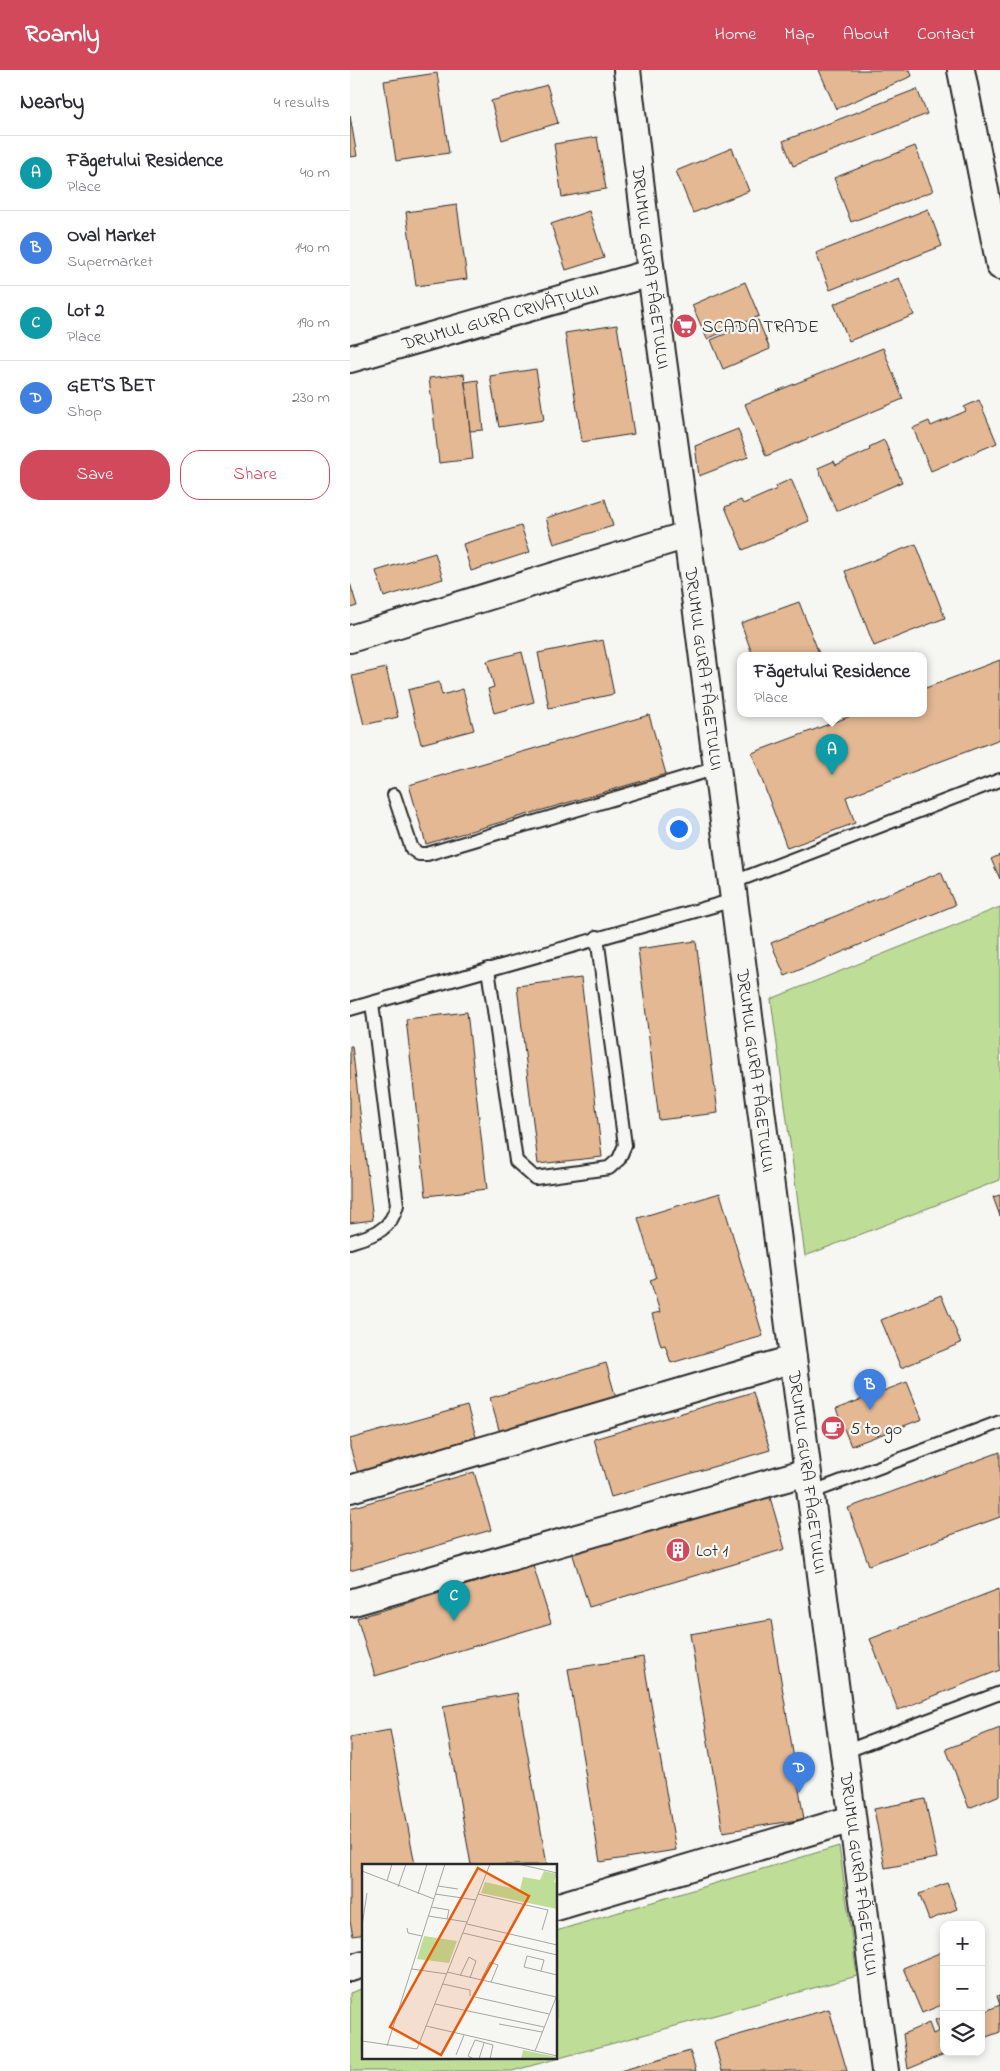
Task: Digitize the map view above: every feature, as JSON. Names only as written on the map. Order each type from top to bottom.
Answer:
[{"type":"street","name":"DRUMUL GURA FĂGETULUI","points":[[627,70],[651,273],[687,535],[884,2071]]},
{"type":"street","points":[[961,70],[992,183],[1000,266]]},
{"type":"street","name":"DRUMUL GURA CRIVĂȚULUI","points":[[350,359],[651,273]]},
{"type":"street","points":[[350,639],[687,535]]},
{"type":"street","points":[[350,1490],[793,1358]]},
{"type":"street","points":[[350,1602],[809,1482]]},
{"type":"street","points":[[558,1906],[852,1819]]},
{"type":"lane","points":[[394,795],[412,849],[419,854],[427,854],[717,768]]},
{"type":"lane","points":[[350,1009],[597,937],[732,892],[1000,780]]},
{"type":"lane","points":[[488,969],[516,1161],[534,1178],[609,1168],[619,1159],[625,1146],[597,937]]},
{"type":"lane","points":[[350,1242],[376,1234],[394,1219],[396,1205],[372,1002]]},
{"type":"lane","points":[[809,1482],[1000,1422]]},
{"type":"lane","points":[[844,1752],[1000,1693]]},
{"type":"green space","points":[[1000,907],[1000,1180],[805,1256],[771,999]]},
{"type":"green space","points":[[839,1846],[857,1976],[512,2071],[350,2071],[350,1993],[362,1989],[362,2058],[558,2058],[558,1930]]},
{"type":"building","points":[[819,70],[910,70],[912,76],[836,109]]},
{"type":"building","points":[[437,73],[449,153],[396,161],[384,81]]},
{"type":"building","points":[[547,85],[558,123],[502,140],[491,101]]},
{"type":"building","points":[[917,89],[927,114],[793,166],[783,141]]},
{"type":"building","points":[[350,116],[357,156],[350,157]]},
{"type":"building","points":[[597,137],[606,189],[562,197],[554,144]]},
{"type":"building","points":[[915,146],[933,191],[851,222],[834,178]]},
{"type":"building","points":[[732,148],[749,191],[693,213],[676,171]]},
{"type":"building","points":[[457,205],[467,279],[416,286],[406,212]]},
{"type":"building","points":[[928,209],[942,246],[830,290],[816,253]]},
{"type":"building","points":[[589,211],[604,258],[566,270],[551,224]]},
{"type":"building","points":[[899,278],[914,315],[849,341],[834,304]]},
{"type":"building","points":[[745,282],[759,316],[707,339],[692,305]]},
{"type":"building","points":[[758,320],[770,349],[723,369],[711,340]]},
{"type":"building","points":[[617,325],[634,434],[582,442],[565,333]]},
{"type":"building","points":[[883,348],[903,399],[766,456],[745,404]]},
{"type":"building","points":[[536,369],[544,420],[499,427],[490,376]]},
{"type":"building","points":[[464,374],[473,459],[439,463],[429,378]]},
{"type":"building","points":[[478,380],[483,430],[470,431],[465,382]]},
{"type":"building","points":[[979,400],[997,443],[931,471],[913,428],[929,421],[931,426],[966,411],[964,407]]},
{"type":"building","points":[[738,429],[748,457],[699,476],[695,446]]},
{"type":"building","points":[[884,440],[902,482],[836,511],[818,468],[834,461],[836,465],[870,450],[869,447]]},
{"type":"building","points":[[791,479],[809,521],[743,550],[725,507],[741,500],[743,504],[777,489],[776,486]]},
{"type":"building","points":[[605,499],[613,526],[554,544],[546,518]]},
{"type":"building","points":[[521,526],[530,552],[471,571],[463,544]]},
{"type":"building","points":[[916,544],[945,618],[874,646],[845,571]]},
{"type":"building","points":[[435,553],[443,579],[384,597],[376,571]]},
{"type":"building","points":[[350,583],[357,606],[350,608]]},
{"type":"building","points":[[799,602],[818,652],[752,652],[741,623]]},
{"type":"building","points":[[603,640],[614,694],[549,708],[538,653]]},
{"type":"building","points":[[522,652],[534,702],[494,713],[488,689],[494,687],[487,661]]},
{"type":"building","points":[[1000,660],[1000,739],[846,797],[855,823],[787,848],[752,753],[848,717],[927,717],[927,687]]},
{"type":"building","points":[[386,668],[398,717],[364,725],[352,676]]},
{"type":"building","points":[[439,682],[442,695],[463,689],[474,730],[421,744],[408,690]]},
{"type":"building","points":[[649,715],[666,774],[426,844],[409,785]]},
{"type":"building","points":[[1000,855],[1000,879],[991,859]]},
{"type":"building","points":[[941,872],[955,905],[785,976],[771,943]]},
{"type":"building","points":[[696,941],[718,1113],[659,1120],[638,949]]},
{"type":"building","points":[[581,978],[602,1157],[538,1164],[517,986]]},
{"type":"building","points":[[467,1012],[487,1189],[426,1196],[406,1019]]},
{"type":"building","points":[[350,1046],[352,1046],[373,1220],[350,1223]]},
{"type":"building","points":[[720,1193],[763,1336],[671,1363],[665,1345],[661,1346],[652,1314],[660,1312],[650,1280],[656,1278],[638,1218]]},
{"type":"building","points":[[1000,1195],[1000,1216],[993,1197]]},
{"type":"building","points":[[941,1295],[961,1343],[901,1368],[881,1320]]},
{"type":"building","points":[[606,1363],[616,1398],[500,1433],[490,1398]]},
{"type":"building","points":[[907,1382],[922,1419],[851,1446],[836,1409]]},
{"type":"building","points":[[753,1392],[770,1450],[611,1497],[594,1439]]},
{"type":"building","points":[[467,1406],[477,1440],[358,1474],[350,1447],[350,1439]]},
{"type":"building","points":[[1000,1452],[1000,1517],[869,1565],[848,1508]]},
{"type":"building","points":[[474,1472],[491,1530],[350,1571],[350,1508]]},
{"type":"building","name":"Lot 1","points":[[769,1494],[785,1549],[589,1607],[572,1552]]},
{"type":"building","points":[[533,1565],[551,1623],[375,1676],[357,1618]]},
{"type":"building","points":[[999,1589],[1000,1670],[898,1710],[870,1639]]},
{"type":"building","points":[[771,1620],[804,1819],[723,1832],[690,1634]]},
{"type":"building","points":[[643,1657],[676,1850],[600,1862],[568,1669]]},
{"type":"building","points":[[517,1693],[547,1864],[471,1864],[443,1706]]},
{"type":"building","points":[[1000,1728],[1000,1795],[969,1808],[946,1749]]},
{"type":"building","points":[[390,1730],[415,1864],[362,1864],[362,1934],[353,1936],[350,1921],[350,1737]]},
{"type":"building","points":[[925,1799],[937,1858],[885,1868],[874,1809]]},
{"type":"building","points":[[947,1883],[957,1909],[929,1920],[919,1894]]},
{"type":"building","points":[[940,1953],[940,2006],[922,2013],[903,1968]]},
{"type":"building","points":[[1000,2005],[1000,2032],[985,2038],[985,2011]]},
{"type":"building","points":[[829,2009],[847,2071],[722,2071],[714,2042]]},
{"type":"building","points":[[940,2018],[940,2056],[908,2069],[903,2034],[929,2023],[933,2034],[939,2031],[935,2020]]},
{"type":"building","points":[[690,2051],[696,2071],[620,2071]]},
{"type":"place","name":"SCADA TRADE","points":[[685,326]]},
{"type":"place","name":"Făgetului Residence","points":[[832,775]]},
{"type":"place","name":"Oval Market","points":[[870,1410]]},
{"type":"place","name":"5 to go","points":[[833,1428]]},
{"type":"place","name":"Lot 1","points":[[678,1550]]},
{"type":"place","name":"Lot 2","points":[[454,1621]]},
{"type":"place","name":"GET’S BET","points":[[799,1793]]}]
